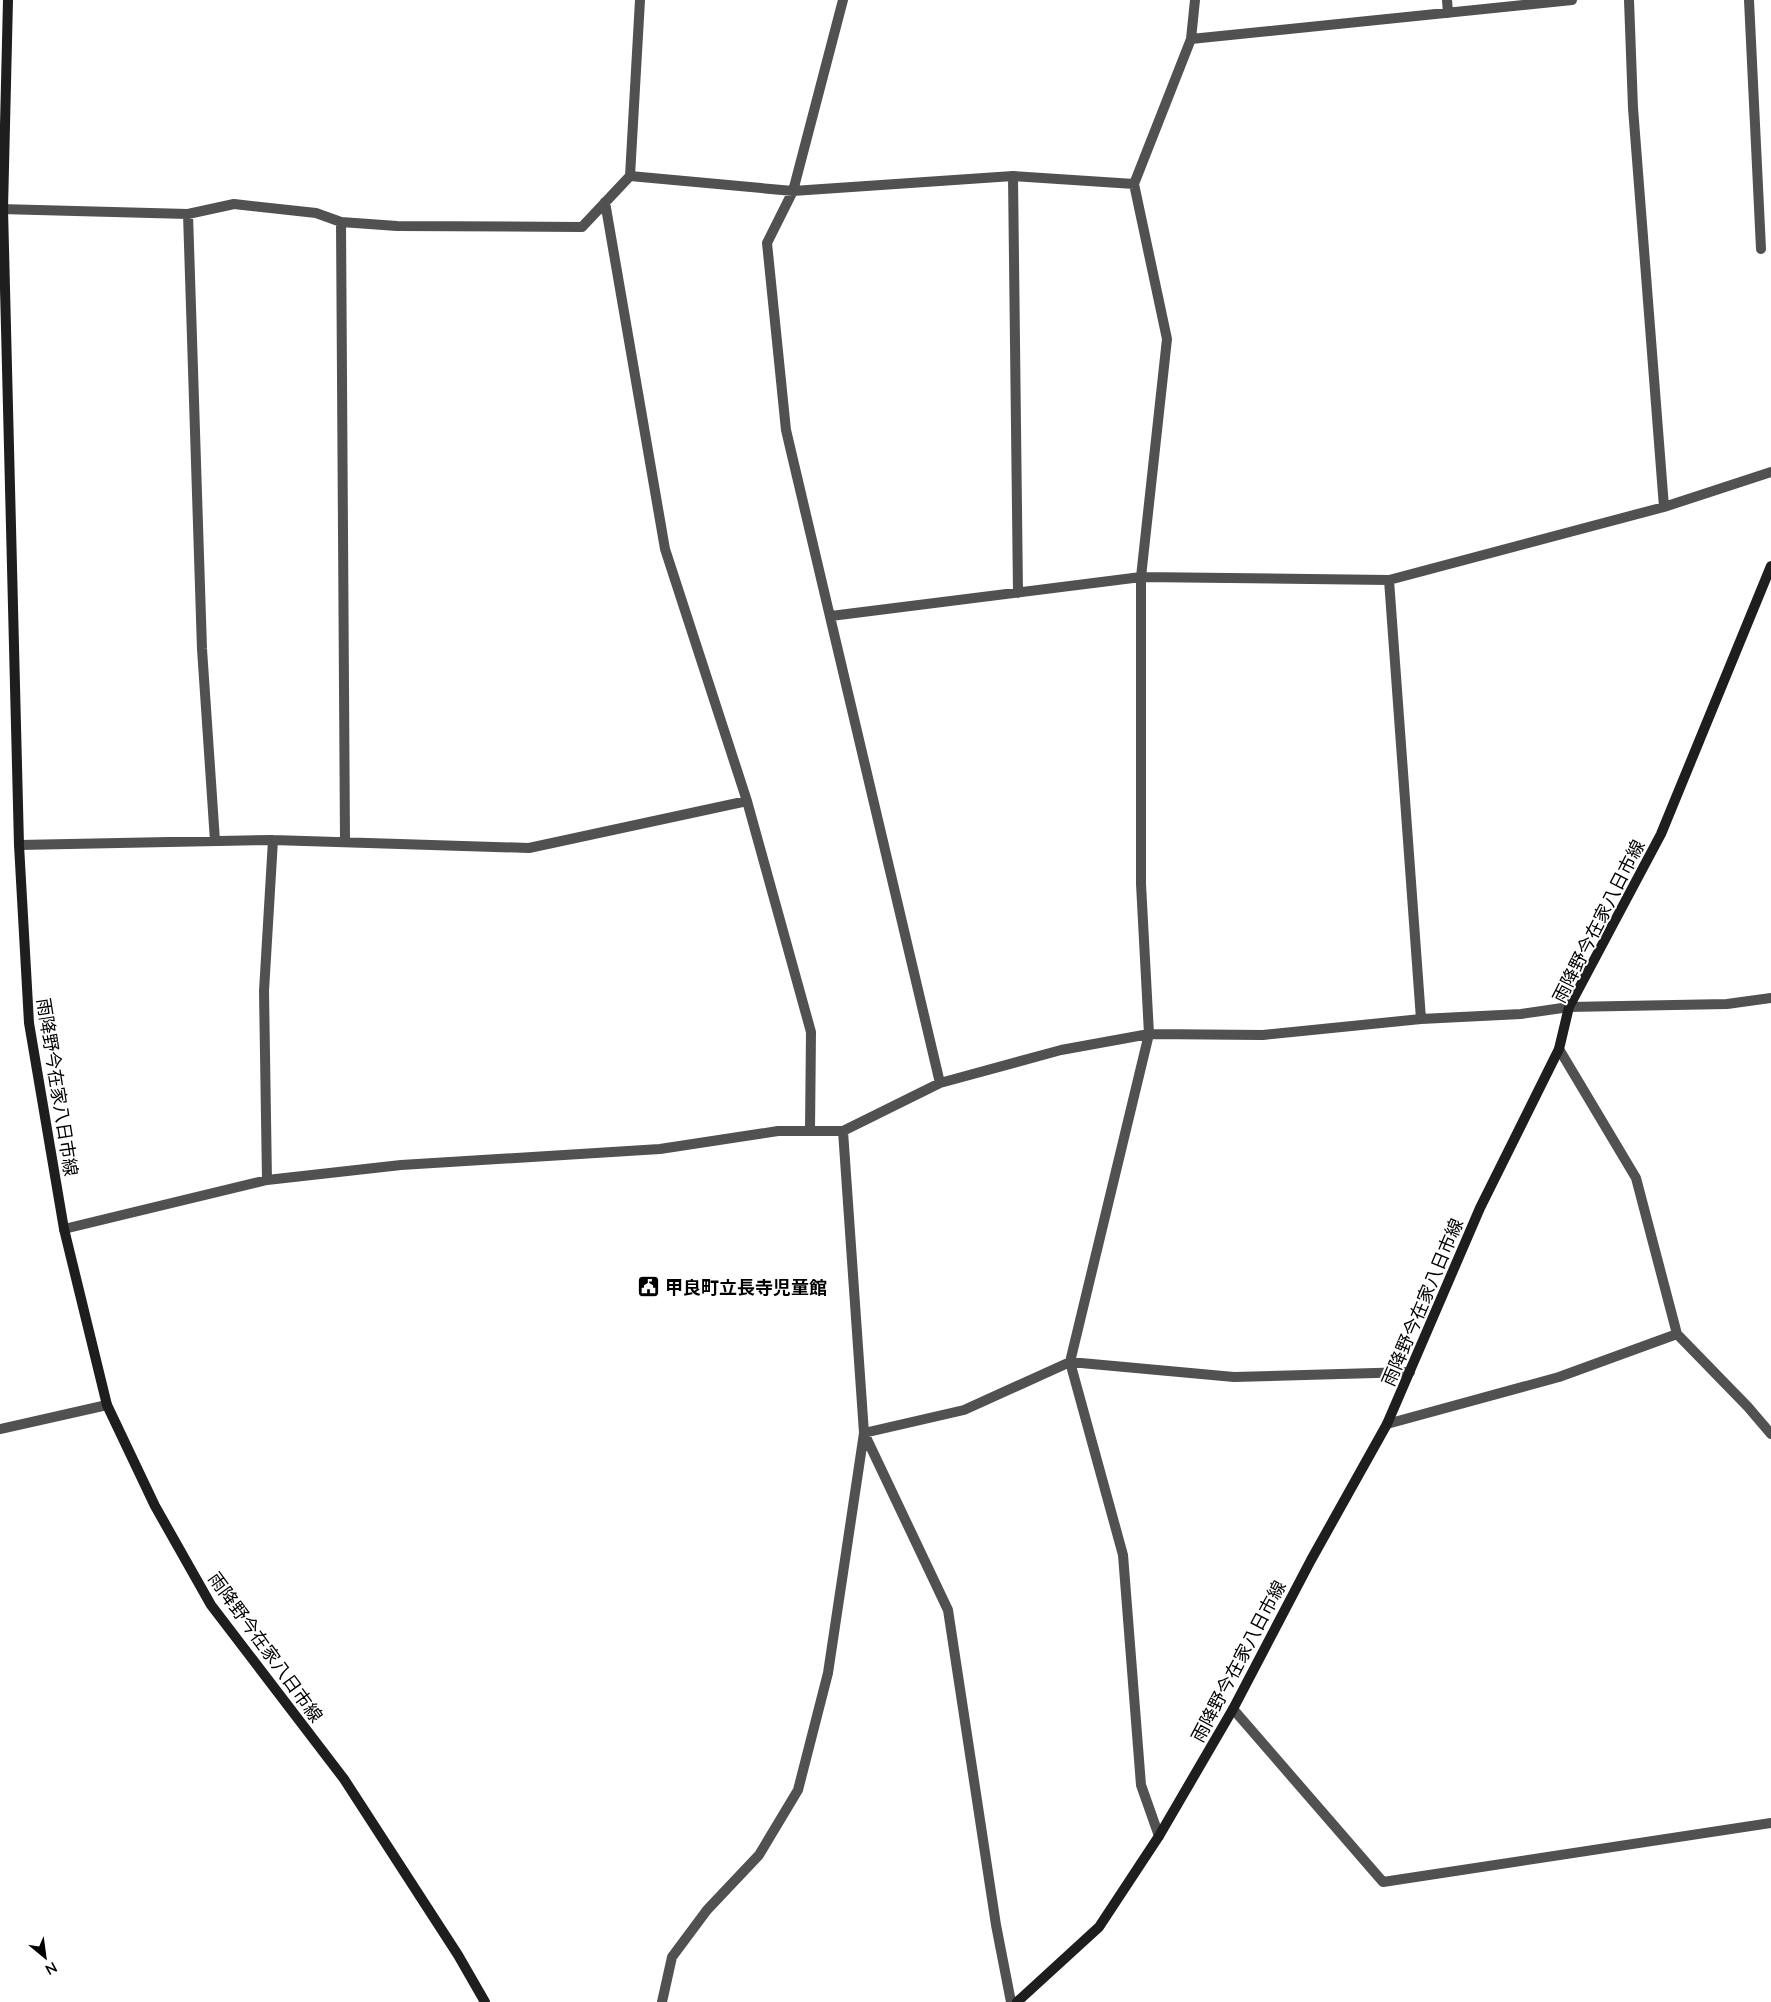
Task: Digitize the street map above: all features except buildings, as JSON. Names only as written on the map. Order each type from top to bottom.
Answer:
[{"type":"main road","name":"雨降野今在家八日市線","points":[[8,0],[2,209],[19,845],[29,1023],[64,1229],[107,1405],[155,1506],[211,1605],[344,1779],[458,1956],[485,2002]]},
{"type":"main road","name":"雨降野今在家八日市線","points":[[1018,2002],[1099,1927],[1159,1836],[1233,1709],[1310,1560],[1387,1424],[1480,1208],[1559,1049],[1569,1007],[1661,834],[1771,566]]},
{"type":"street","points":[[2,209],[188,214],[234,204],[316,213],[341,222],[397,226],[582,227],[630,176],[640,0]]},
{"type":"street","points":[[843,0],[793,191],[767,243],[786,430],[832,616],[940,1083]]},
{"type":"street","points":[[1159,1836],[1141,1785],[1123,1555],[1070,1362],[1149,1034],[1141,884],[1141,577],[1166,339],[1134,184],[1191,39],[1195,0]]},
{"type":"street","points":[[1447,0],[1448,13]]},
{"type":"street","points":[[1191,39],[1572,0]]},
{"type":"street","points":[[1629,0],[1633,108],[1664,507]]},
{"type":"street","points":[[1749,0],[1760,249]]},
{"type":"street","points":[[630,176],[793,191],[1013,176],[1134,184]]},
{"type":"street","points":[[1013,176],[1018,593]]},
{"type":"street","points":[[605,202],[665,549],[747,801],[811,1032],[810,1130]]},
{"type":"street","points":[[188,214],[202,649],[215,841]]},
{"type":"street","points":[[341,222],[345,842]]},
{"type":"street","points":[[832,616],[1141,577],[1389,580],[1664,507],[1771,472]]},
{"type":"street","points":[[1389,580],[1421,1019]]},
{"type":"street","points":[[19,845],[273,840],[529,848],[747,801]]},
{"type":"street","points":[[267,1180],[264,991],[273,840]]},
{"type":"street","points":[[64,1229],[267,1180],[401,1164],[660,1149],[778,1131],[843,1131],[940,1083],[1061,1050],[1149,1034],[1263,1035],[1421,1019],[1520,1014],[1569,1007],[1727,1004],[1771,998]]},
{"type":"street","points":[[1559,1049],[1636,1178],[1677,1334],[1748,1407],[1771,1434]]},
{"type":"street","points":[[662,2002],[672,1957],[707,1910],[759,1855],[798,1790],[828,1672],[864,1433],[843,1131]]},
{"type":"street","points":[[1387,1424],[1559,1378],[1677,1334]]},
{"type":"street","points":[[864,1433],[964,1410],[1070,1362],[1234,1377],[1410,1372]]},
{"type":"street","points":[[0,1429],[107,1405]]},
{"type":"street","points":[[864,1433],[948,1610],[996,1925],[1011,2002]]},
{"type":"street","points":[[1233,1709],[1383,1882],[1771,1823]]},
{"type":"place","name":"甲良町立長寺児童館","points":[[649,1287]]}]
